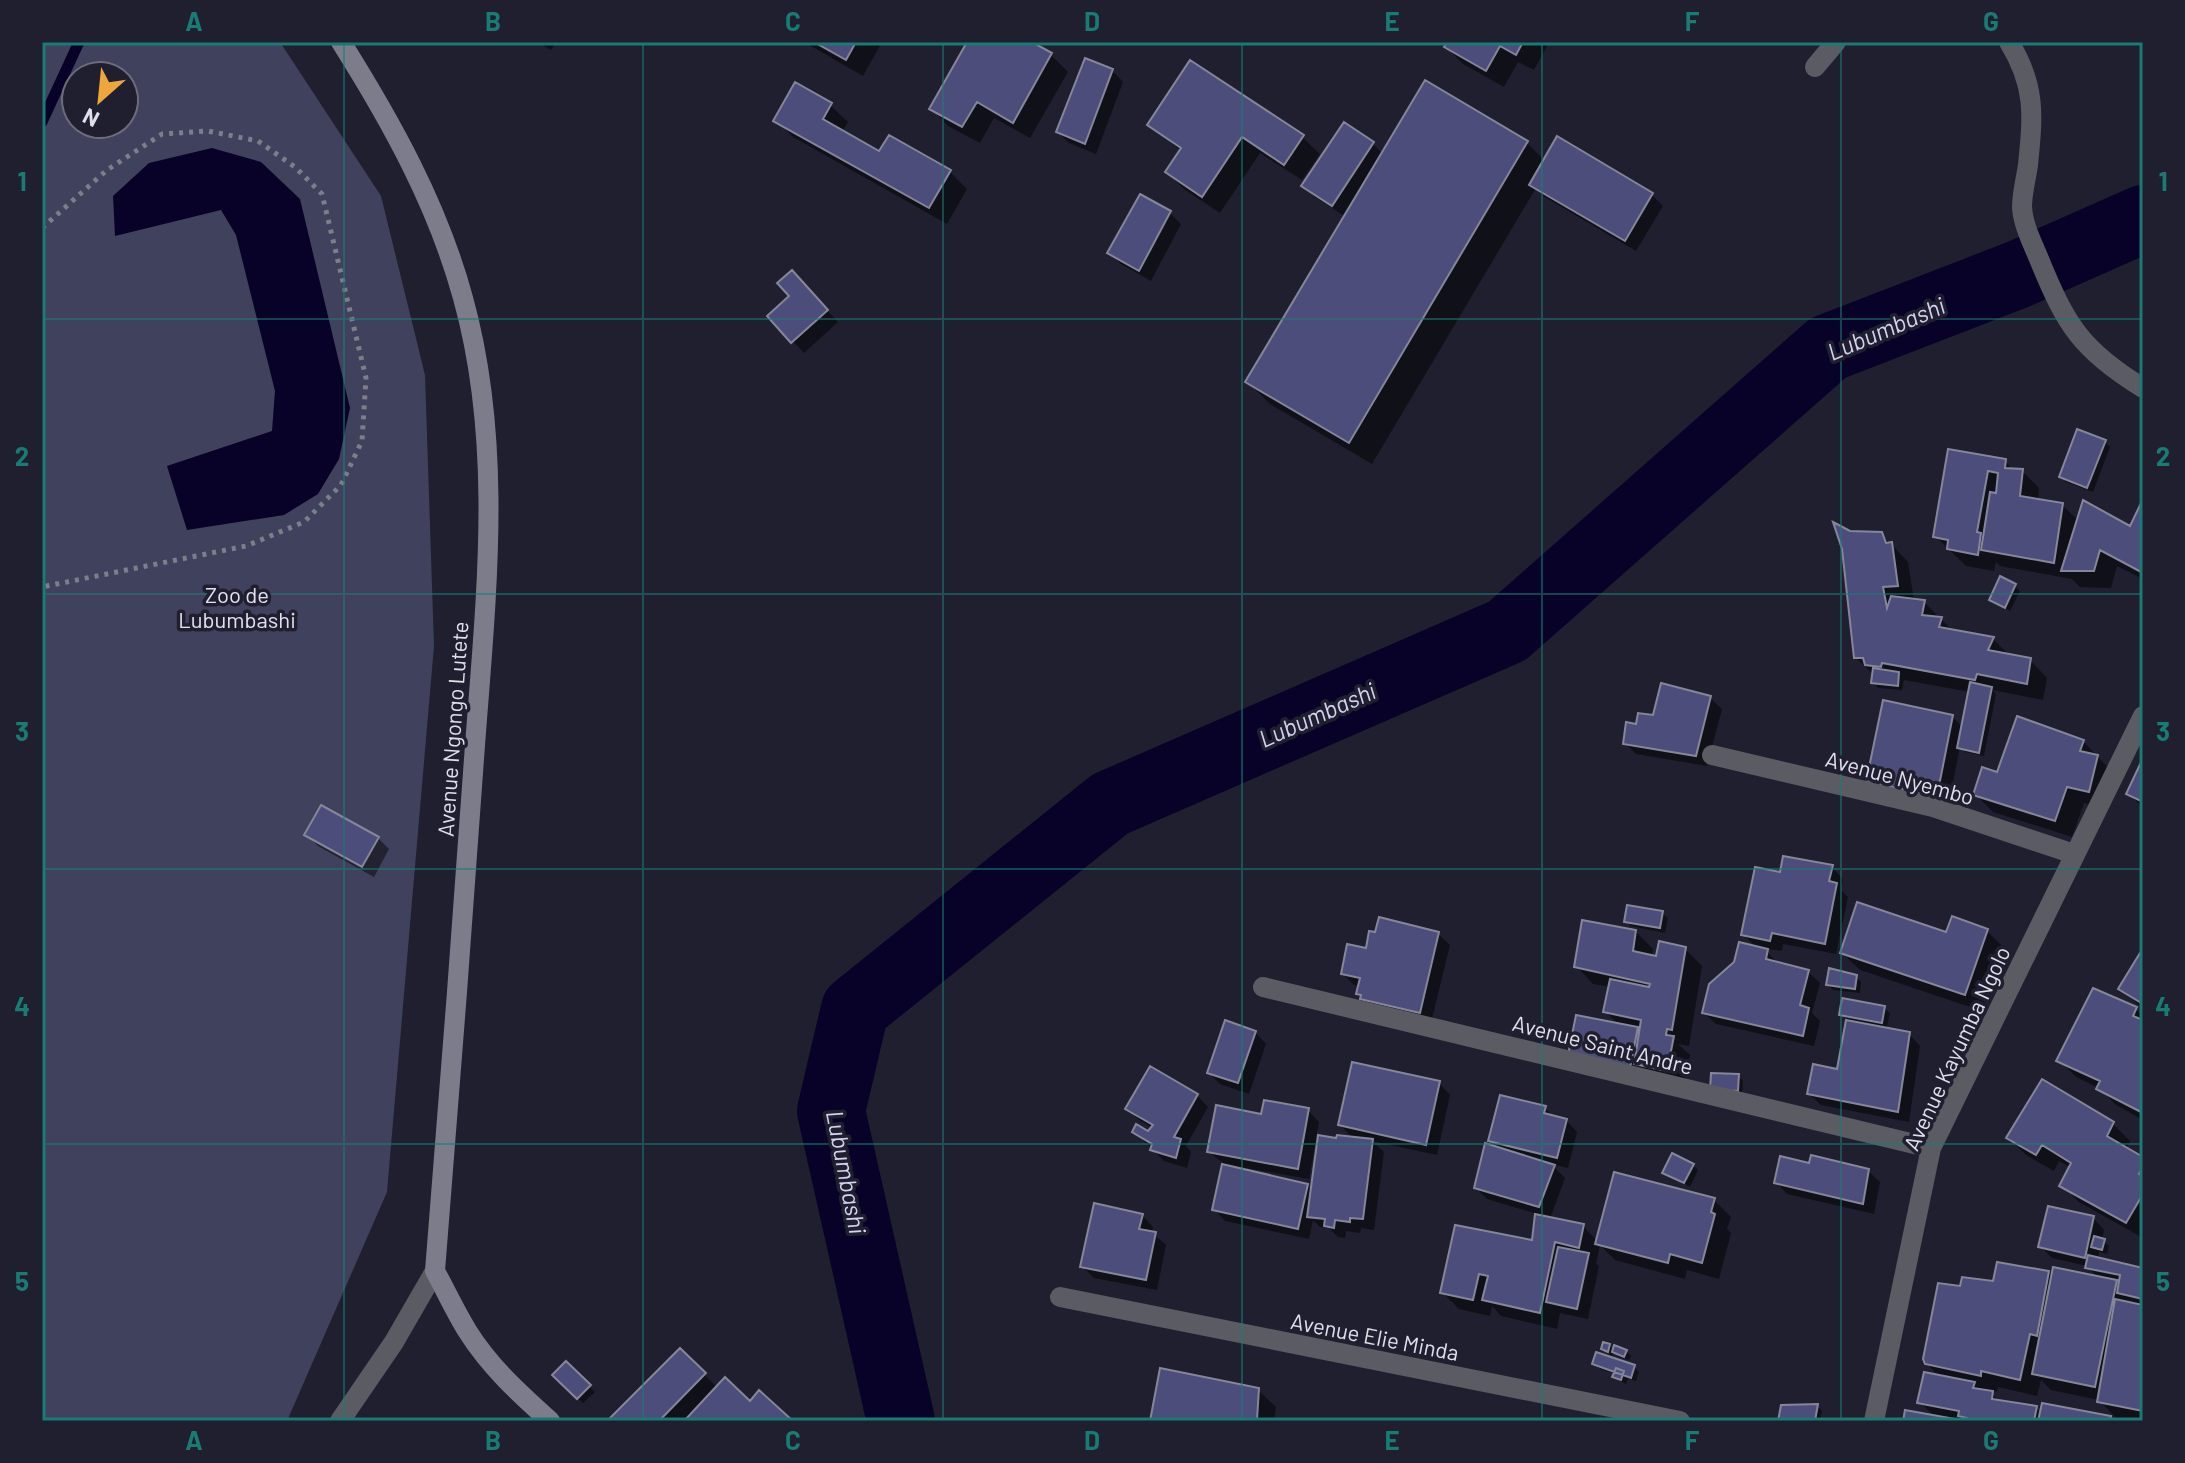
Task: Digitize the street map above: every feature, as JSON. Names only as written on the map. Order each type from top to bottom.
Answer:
[{"type":"street","name":"Avenue Ngongo Lutete","points":[[340,1421],[394,1342],[435,1271],[489,550],[485,409],[464,301],[448,248],[426,193],[385,111],[341,42]]},
{"type":"street","points":[[1815,67],[1836,42]]},
{"type":"street","points":[[2009,42],[2023,66],[2030,88],[2031,125],[2022,206],[2025,227],[2057,302],[2089,350],[2110,368],[2143,388]]},
{"type":"street","name":"Avenue Kayumba Ngolo","points":[[1874,1421],[1931,1148],[2143,716]]},
{"type":"street","name":"Avenue Nyembo","points":[[1712,755],[1933,807],[2074,854]]},
{"type":"street","name":"Avenue Saint Andre","points":[[1263,987],[1931,1148]]},
{"type":"street","points":[[435,1271],[469,1333],[493,1365],[517,1392],[550,1421]]},
{"type":"street","name":"Avenue Elie Minda","points":[[1060,1297],[1680,1421]]},
{"type":"path","points":[[42,228],[107,170],[162,134],[208,131],[258,141],[295,167],[322,194],[366,378],[362,441],[341,485],[304,522],[246,546],[42,587]]},
{"type":"green space","name":"Zoo de Lubumbashi","points":[[42,42],[280,42],[381,196],[425,375],[434,646],[387,1192],[287,1421],[42,1421]]},
{"type":"shaded area","points":[[212,148],[261,162],[300,199],[350,408],[339,459],[318,494],[284,515],[187,530],[167,466],[272,431],[275,391],[236,235],[221,210],[115,236],[113,196],[149,163]]},
{"type":"building","points":[[814,42],[856,42],[846,60]]},
{"type":"building","points":[[967,42],[1032,42],[1052,53],[1013,123],[977,102],[962,127],[929,109]]},
{"type":"building","points":[[1447,42],[1523,42],[1516,55],[1500,46],[1486,71],[1444,47]]},
{"type":"building","points":[[1085,58],[1113,69],[1085,144],[1056,132]]},
{"type":"building","points":[[1190,60],[1304,135],[1284,165],[1242,137],[1202,197],[1165,172],[1181,148],[1147,125]]},
{"type":"building","points":[[1425,80],[1528,141],[1349,443],[1245,382]]},
{"type":"building","points":[[795,82],[832,103],[823,119],[879,151],[889,135],[951,170],[929,208],[773,121]]},
{"type":"building","points":[[1344,122],[1374,142],[1332,206],[1301,186]]},
{"type":"building","points":[[1557,136],[1653,193],[1625,241],[1529,185]]},
{"type":"building","points":[[1140,194],[1171,211],[1139,271],[1107,253]]},
{"type":"building","points":[[792,270],[828,310],[791,343],[767,316],[789,296],[777,283]]},
{"type":"building","points":[[2077,429],[2106,440],[2087,488],[2059,477]]},
{"type":"building","points":[[1948,449],[2006,459],[2005,468],[2023,469],[2020,496],[2063,503],[2054,563],[1981,550],[1990,492],[1996,493],[1998,473],[1988,471],[1977,532],[1981,533],[1978,555],[1947,549],[1948,540],[1933,537]]},
{"type":"building","points":[[2143,499],[2143,573],[2100,550],[2094,571],[2061,571],[2083,500],[2130,526]]},
{"type":"building","points":[[1833,522],[1850,531],[1882,532],[1886,543],[1892,542],[1898,586],[1883,587],[1887,608],[1891,596],[1925,600],[1922,615],[1942,617],[1939,627],[1994,637],[1988,650],[2031,658],[2027,684],[1977,674],[1975,680],[1882,663],[1881,667],[1865,665],[1863,658],[1854,658],[1842,549]]},
{"type":"building","points":[[2000,576],[2016,584],[2005,608],[1989,600]]},
{"type":"building","points":[[1873,668],[1899,672],[1898,686],[1871,683]]},
{"type":"building","points":[[1970,682],[1992,687],[1979,753],[1957,748]]},
{"type":"building","points":[[1661,683],[1711,696],[1696,756],[1623,744],[1626,722],[1636,724],[1638,713],[1653,715]]},
{"type":"building","points":[[1883,700],[1953,715],[1937,796],[1866,782]]},
{"type":"building","points":[[2017,716],[2084,740],[2080,751],[2098,755],[2089,792],[2067,787],[2055,821],[1973,795],[1982,767],[1997,772]]},
{"type":"building","points":[[2143,758],[2143,802],[2126,794]]},
{"type":"building","points":[[321,805],[379,837],[362,867],[304,835]]},
{"type":"building","points":[[1783,856],[1833,865],[1829,881],[1837,883],[1825,944],[1772,933],[1770,941],[1741,935],[1755,867],[1780,872]]},
{"type":"building","points":[[1857,902],[1946,932],[1952,916],[1988,929],[1965,995],[1840,953]]},
{"type":"building","points":[[1627,905],[1663,911],[1660,928],[1624,922]]},
{"type":"building","points":[[1379,917],[1439,932],[1420,1013],[1360,999],[1361,995],[1356,994],[1360,978],[1341,974],[1347,944],[1366,948],[1369,931],[1375,932]]},
{"type":"building","points":[[1582,920],[1636,930],[1633,951],[1656,956],[1659,941],[1686,947],[1672,1030],[1667,1029],[1666,1035],[1674,1036],[1667,1071],[1634,1064],[1641,1020],[1603,1012],[1610,979],[1649,987],[1650,984],[1574,967]]},
{"type":"building","points":[[1739,942],[1768,949],[1766,959],[1809,970],[1800,1005],[1809,1008],[1803,1036],[1702,1013],[1709,984],[1734,962]]},
{"type":"building","points":[[2143,948],[2143,1004],[2118,989]]},
{"type":"building","points":[[1829,968],[1857,975],[1855,989],[1826,985]]},
{"type":"building","points":[[2093,988],[2137,1007],[2133,1016],[2143,1020],[2143,1113],[2096,1089],[2100,1081],[2056,1061]]},
{"type":"building","points":[[1842,998],[1885,1006],[1882,1023],[1839,1015]]},
{"type":"building","points":[[1576,1015],[1638,1027],[1630,1068],[1568,1055]]},
{"type":"building","points":[[1225,1020],[1256,1031],[1238,1083],[1207,1073]]},
{"type":"building","points":[[1846,1020],[1910,1032],[1898,1112],[1807,1094],[1813,1064],[1837,1069]]},
{"type":"building","points":[[1352,1062],[1440,1081],[1426,1145],[1338,1125]]},
{"type":"building","points":[[1150,1066],[1198,1094],[1174,1137],[1181,1139],[1176,1158],[1150,1150],[1152,1144],[1132,1132],[1136,1124],[1148,1131],[1153,1125],[1125,1109]]},
{"type":"building","points":[[1711,1073],[1739,1074],[1738,1091],[1710,1090]]},
{"type":"building","points":[[2042,1079],[2114,1122],[2107,1136],[2143,1157],[2139,1174],[2143,1176],[2143,1194],[2126,1223],[2059,1186],[2071,1163],[2042,1145],[2036,1155],[2006,1138]]},
{"type":"building","points":[[1500,1095],[1546,1106],[1544,1113],[1567,1119],[1557,1158],[1488,1141]]},
{"type":"building","points":[[1264,1100],[1309,1108],[1298,1169],[1207,1152],[1216,1105],[1261,1114]]},
{"type":"building","points":[[1318,1135],[1373,1139],[1363,1219],[1350,1218],[1350,1222],[1335,1220],[1334,1228],[1324,1226],[1325,1219],[1307,1217]]},
{"type":"building","points":[[1485,1143],[1555,1165],[1539,1207],[1474,1188]]},
{"type":"building","points":[[1672,1153],[1694,1164],[1684,1183],[1662,1173]]},
{"type":"building","points":[[1811,1155],[1869,1169],[1863,1204],[1774,1183],[1780,1156],[1809,1163]]},
{"type":"building","points":[[1222,1164],[1308,1184],[1298,1229],[1212,1210]]},
{"type":"building","points":[[1614,1172],[1715,1198],[1711,1212],[1715,1214],[1702,1263],[1670,1254],[1668,1263],[1595,1244]]},
{"type":"building","points":[[1094,1203],[1143,1214],[1139,1229],[1156,1232],[1146,1280],[1080,1267]]},
{"type":"building","points":[[2048,1206],[2094,1216],[2085,1258],[2038,1247]]},
{"type":"building","points":[[1535,1214],[1584,1224],[1579,1248],[1555,1242],[1540,1313],[1482,1300],[1488,1276],[1479,1274],[1473,1300],[1440,1293],[1455,1225],[1532,1240]]},
{"type":"building","points":[[2094,1236],[2105,1239],[2102,1250],[2091,1247]]},
{"type":"building","points":[[1558,1247],[1589,1253],[1577,1309],[1546,1302]]},
{"type":"building","points":[[2088,1255],[2143,1268],[2143,1299],[2117,1293],[2120,1275],[2085,1268]]},
{"type":"building","points":[[1997,1262],[2049,1271],[2037,1336],[2030,1334],[2020,1380],[1981,1371],[1981,1376],[1925,1364],[1923,1359],[1938,1283],[1960,1286],[1962,1277],[1993,1281]]},
{"type":"building","points":[[2053,1267],[2117,1280],[2095,1387],[2032,1374]]},
{"type":"building","points":[[2115,1299],[2143,1305],[2143,1411],[2097,1402]]},
{"type":"building","points":[[1603,1342],[1610,1344],[1608,1352],[1601,1349]]},
{"type":"building","points":[[1614,1345],[1627,1350],[1624,1357],[1612,1352]]},
{"type":"building","points":[[680,1348],[706,1373],[659,1421],[613,1421],[610,1418]]},
{"type":"building","points":[[1596,1352],[1635,1365],[1631,1378],[1592,1364]]},
{"type":"building","points":[[566,1361],[591,1385],[577,1399],[552,1375]]},
{"type":"building","points":[[1160,1368],[1259,1388],[1257,1420],[1150,1421]]},
{"type":"building","points":[[1616,1368],[1624,1371],[1621,1380],[1612,1377]]},
{"type":"building","points":[[1924,1372],[1975,1382],[1973,1388],[1993,1391],[1992,1399],[2037,1406],[2034,1421],[1967,1421],[1967,1418],[1958,1416],[1959,1411],[1917,1403]]},
{"type":"building","points":[[725,1377],[750,1401],[759,1390],[793,1421],[684,1421]]},
{"type":"building","points":[[2042,1403],[2111,1416],[2110,1421],[2038,1421]]},
{"type":"building","points":[[1818,1404],[1815,1421],[1778,1421],[1781,1405]]},
{"type":"building","points":[[1905,1410],[1961,1420],[1961,1421],[1903,1421]]},
{"type":"waterway","points":[[42,122],[79,42]]},
{"type":"waterway","name":"Lubumbashi","points":[[901,1421],[831,1111],[855,1009],[1110,804],[1507,631],[1828,348],[2019,274],[2143,219]]}]
